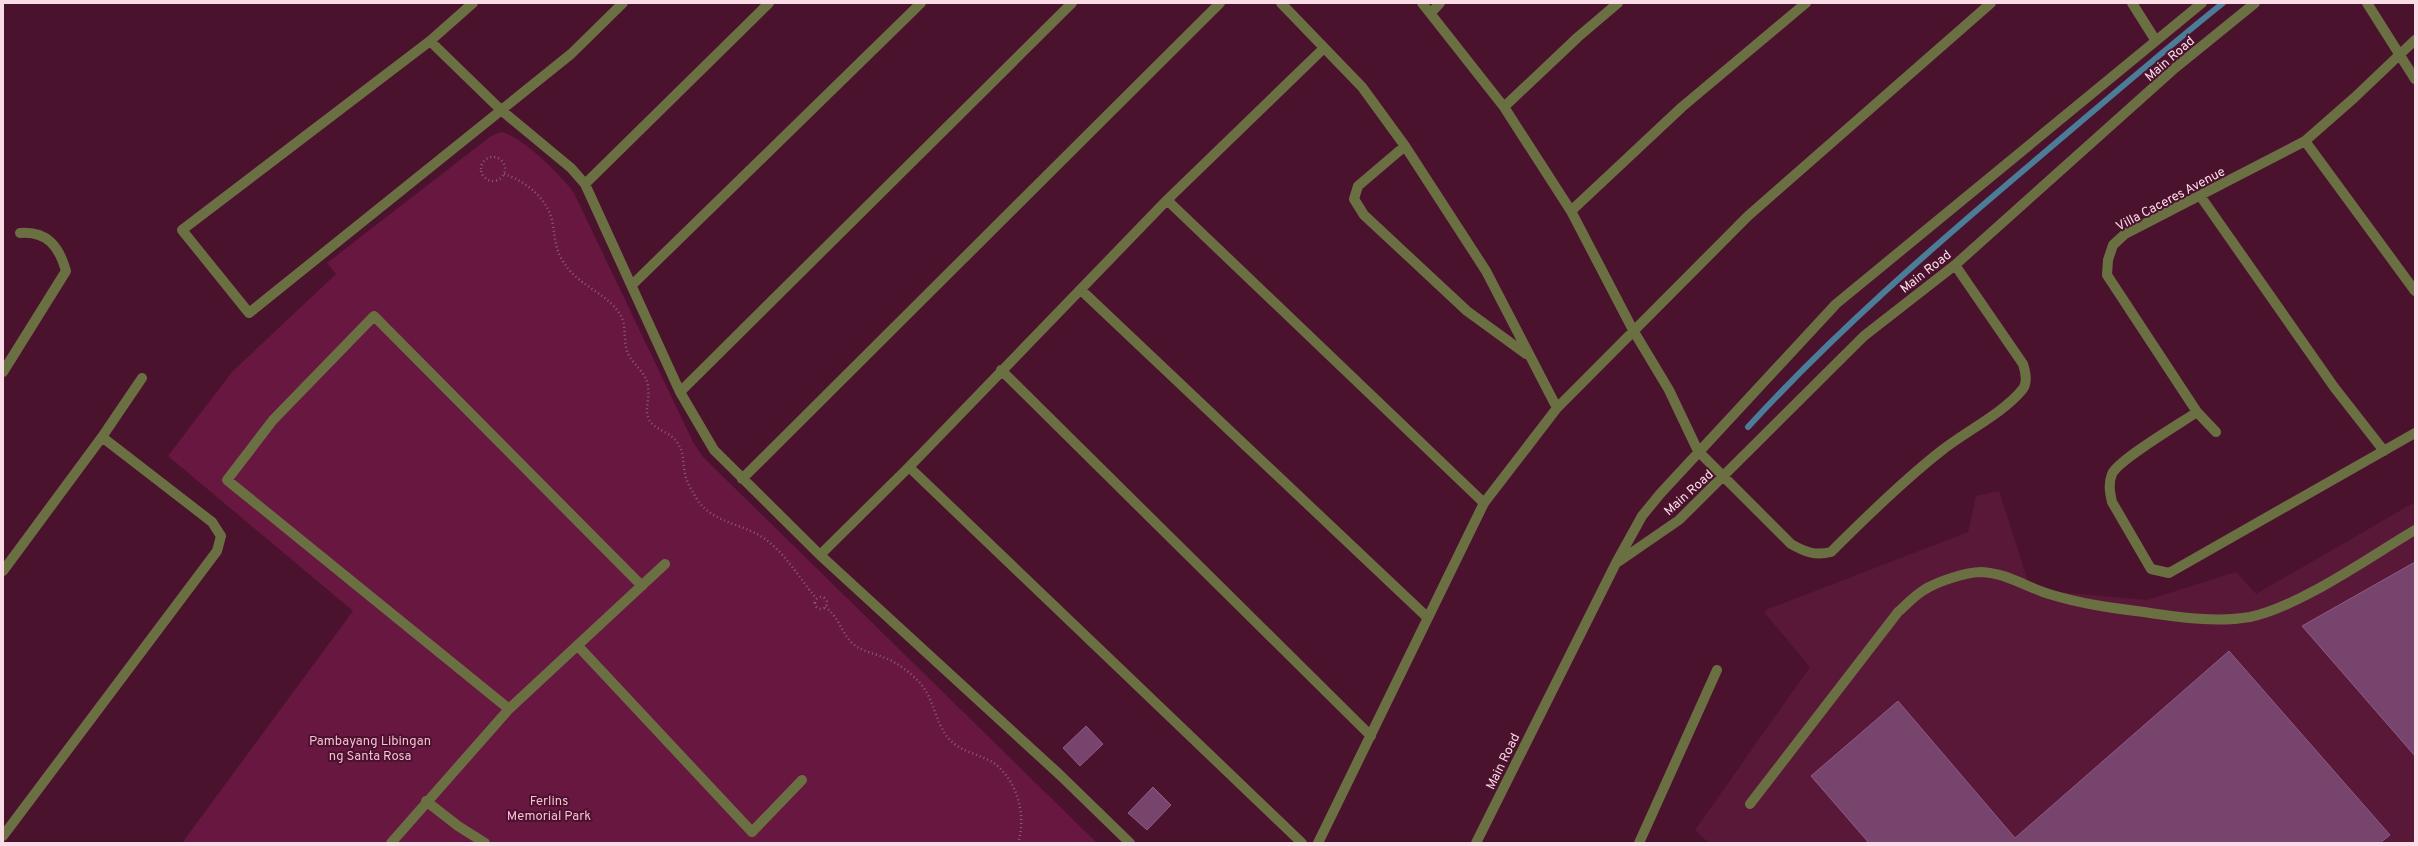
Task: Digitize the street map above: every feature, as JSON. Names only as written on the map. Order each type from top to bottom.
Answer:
[{"type":"street","points":[[473,3],[430,41],[182,230],[249,313],[571,54],[623,3]]},
{"type":"street","points":[[586,184],[769,3]]},
{"type":"street","points":[[632,285],[921,3]]},
{"type":"street","points":[[680,392],[1072,3]]},
{"type":"street","points":[[742,479],[1220,3]]},
{"type":"street","points":[[1281,3],[1362,88],[1405,146],[1486,271],[1528,355],[1557,408]]},
{"type":"street","points":[[1422,3],[1431,12],[1504,107],[1571,211],[1633,330],[1669,390],[1698,451],[1790,544],[1817,555],[1831,552],[1930,459],[1964,432],[2008,404],[2023,389],[2026,376],[2023,364],[1955,265]]},
{"type":"street","points":[[1431,12],[1440,3]]},
{"type":"street","points":[[1504,107],[1578,37],[1618,3]]},
{"type":"street","points":[[1571,211],[1682,107],[1806,3]]},
{"type":"street","points":[[1318,843],[1484,503],[1557,408],[1748,216],[1991,3]]},
{"type":"street","points":[[2132,3],[2156,41]]},
{"type":"street","name":"Main Road","points":[[1476,843],[1616,563],[1642,516],[1698,451],[1836,304],[2202,3]]},
{"type":"street","name":"Main Road","points":[[1616,563],[1679,520],[1864,336],[1955,265],[2175,68],[2255,3]]},
{"type":"street","points":[[2367,3],[2415,78]]},
{"type":"street","name":"Villa Caceres Avenue","points":[[2216,432],[2197,412],[2107,275],[2108,260],[2113,245],[2125,234],[2201,197],[2305,141],[2354,98],[2415,40]]},
{"type":"street","points":[[430,41],[501,110],[571,168],[586,184],[680,392],[714,450],[820,555],[1060,774],[1130,843]]},
{"type":"street","points":[[820,555],[909,467],[1001,370],[1081,290],[1167,200],[1324,48]]},
{"type":"street","points":[[2305,141],[2415,291]]},
{"type":"street","points":[[1405,146],[1358,186],[1354,199],[1364,215],[1467,311],[1528,355]]},
{"type":"street","points":[[2201,197],[2334,387],[2384,451]]},
{"type":"street","points":[[1167,200],[1484,503]]},
{"type":"street","points":[[3,372],[66,271],[62,256],[45,237],[35,232],[20,233]]},
{"type":"street","points":[[1081,290],[1428,618]]},
{"type":"street","points":[[509,709],[226,480],[273,420],[374,316],[642,586]]},
{"type":"street","points":[[1001,370],[1371,736]]},
{"type":"street","points":[[3,571],[102,437],[142,378]]},
{"type":"street","points":[[2197,412],[2129,458],[2112,473],[2109,490],[2112,502],[2151,569],[2169,573],[2415,433]]},
{"type":"street","points":[[3,836],[217,551],[221,536],[212,522],[102,437]]},
{"type":"street","points":[[909,467],[1302,843]]},
{"type":"street","points":[[1750,804],[1898,612],[1924,590],[1946,580],[1980,572],[2005,575],[2048,594],[2083,604],[2185,618],[2221,619],[2250,617],[2274,609],[2315,589],[2415,530]]},
{"type":"street","points":[[391,843],[426,801],[509,709],[578,646],[604,619],[665,564]]},
{"type":"street","points":[[578,646],[752,832],[802,780]]},
{"type":"street","points":[[1640,843],[1717,670]]},
{"type":"street","points":[[426,801],[458,826],[485,843]]},
{"type":"path","points":[[497,158],[503,163],[504,174],[499,180],[488,180],[482,174],[482,166],[486,160],[497,158]]},
{"type":"path","points":[[504,174],[521,180],[543,201],[552,219],[558,251],[566,267],[576,278],[606,300],[619,313],[626,331],[628,352],[647,380],[648,418],[651,424],[671,435],[677,441],[683,457],[688,483],[700,503],[714,517],[745,527],[771,544],[789,560],[802,582],[816,598]]},
{"type":"path","points":[[816,598],[820,596],[826,599],[825,607]]},
{"type":"path","points":[[816,598],[814,604],[816,607],[822,609],[825,607]]},
{"type":"path","points":[[825,607],[838,618],[852,642],[859,648],[896,664],[919,682],[930,697],[941,726],[951,742],[992,762],[1005,775],[1014,790],[1020,808],[1022,823],[1018,843]]},
{"type":"shaded area","points":[[1999,491],[2028,581],[2046,591],[2147,600],[2236,572],[2256,594],[2415,502],[2415,843],[1709,843],[1695,830],[1810,667],[1764,612],[1768,609],[1968,532],[1976,496]]},
{"type":"green space","points":[[501,132],[519,140],[530,148],[551,167],[574,193],[693,442],[703,457],[1097,843],[182,843],[353,611],[168,456],[232,372],[336,274],[327,263],[491,136]]},
{"type":"building","points":[[2415,562],[2415,756],[2302,626]]},
{"type":"building","points":[[2229,651],[2390,835],[2380,843],[1869,843],[1811,776],[1898,701],[2015,838]]},
{"type":"building","points":[[1086,726],[1103,744],[1080,766],[1063,748]]},
{"type":"building","points":[[1153,787],[1171,805],[1147,830],[1128,813]]},
{"type":"waterway","points":[[1748,427],[1815,358],[1885,291],[1994,195],[2223,3]]},
{"type":"park label","name":"Pambayang Libingan ng Santa Rosa","points":[[370,748]]},
{"type":"park label","name":"Ferlins Memorial Park","points":[[549,808]]}]
